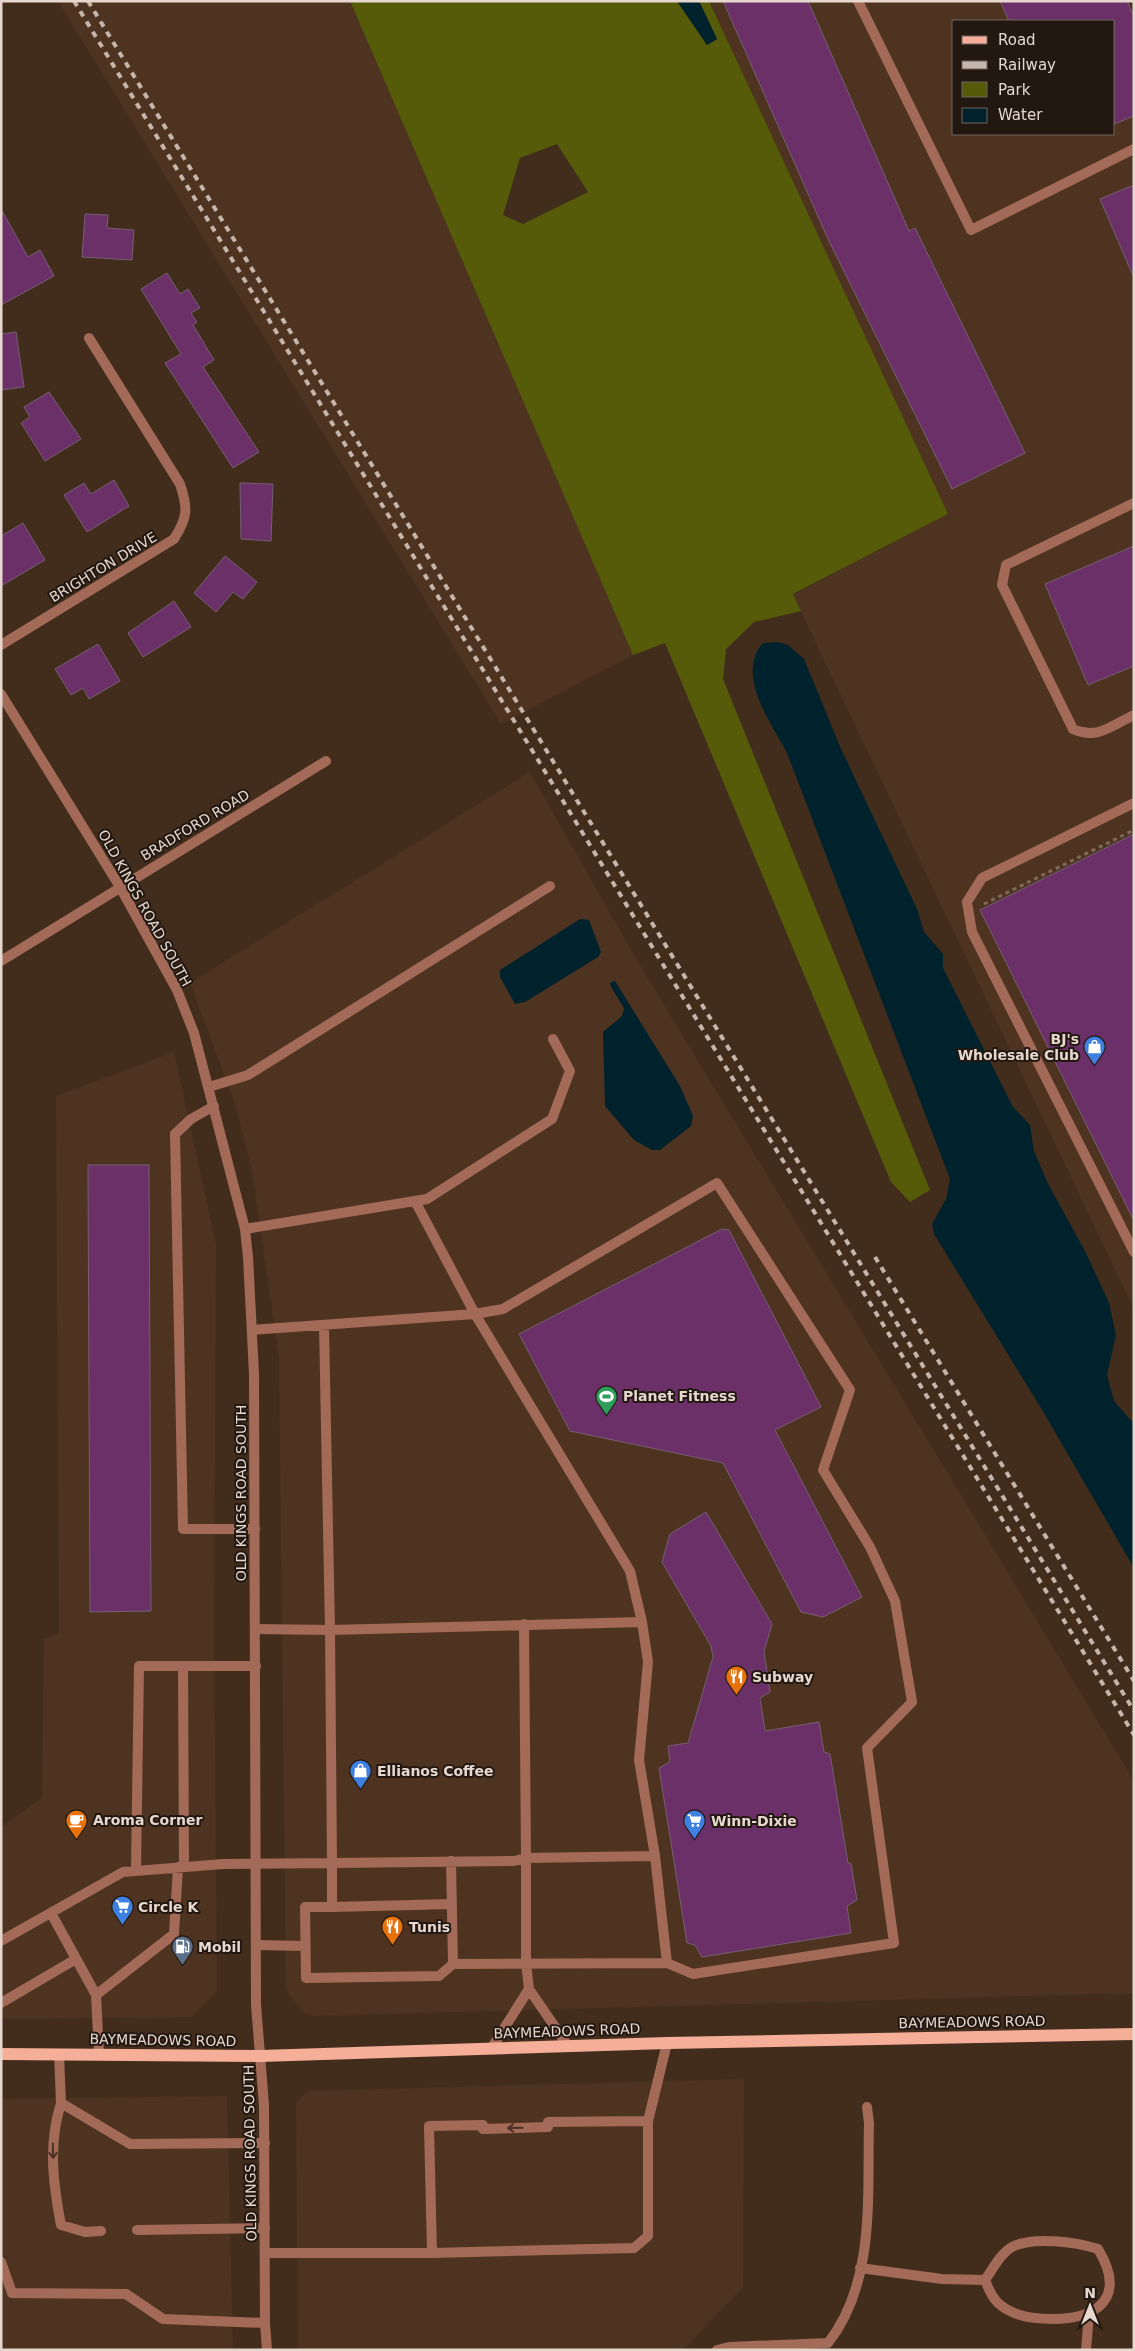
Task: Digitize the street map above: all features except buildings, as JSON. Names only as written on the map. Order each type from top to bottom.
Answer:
[{"type":"main road","name":"BAYMEADOWS ROAD","points":[[1,2054],[261,2056],[667,2043],[1134,2034]]},
{"type":"street","points":[[858,1],[971,230],[1134,149]]},
{"type":"street","name":"BRIGHTON DRIVE","points":[[1,645],[174,539],[185,522],[186,502],[180,484],[89,338]]},
{"type":"street","points":[[1134,503],[1006,565],[1002,585],[1073,729],[1085,735],[1093,735],[1134,715]]},
{"type":"street","name":"OLD KINGS ROAD SOUTH","points":[[1,694],[120,887],[177,990],[194,1033],[244,1228],[248,1257],[252,1330],[256,1629],[256,2005],[261,2056],[265,2143],[265,2323],[267,2350]]},
{"type":"street","name":"BRADFORD ROAD","points":[[1,961],[326,761]]},
{"type":"street","points":[[1134,803],[982,878],[967,902],[972,932],[1134,1252]]},
{"type":"street","points":[[209,1088],[248,1075],[550,886]]},
{"type":"street","points":[[244,1228],[427,1199],[552,1119],[570,1071],[553,1039]]},
{"type":"street","points":[[214,1106],[191,1119],[175,1134],[183,1528],[255,1529]]},
{"type":"street","points":[[252,1330],[475,1314],[503,1309],[717,1184],[850,1390],[823,1470],[870,1547],[895,1602],[912,1702],[867,1748],[894,1943],[693,1974],[667,1963],[526,1963],[453,1964],[439,1976],[306,1978],[305,1907],[452,1904]]},
{"type":"street","points":[[416,1201],[475,1314],[630,1571],[642,1622],[648,1662],[639,1760],[655,1856],[667,1963]]},
{"type":"street","points":[[324,1325],[330,1630],[332,1907]]},
{"type":"street","points":[[256,1629],[330,1630],[642,1622]]},
{"type":"street","points":[[524,1624],[526,1963],[529,1989],[568,2046]]},
{"type":"street","points":[[136,1870],[139,1666],[256,1666]]},
{"type":"street","points":[[96,1994],[174,1934],[181,1866],[183,1666]]},
{"type":"street","points":[[1,1941],[123,1872],[136,1870],[256,1863],[514,1861],[526,1858],[655,1856]]},
{"type":"street","points":[[451,1861],[453,1964]]},
{"type":"street","points":[[51,1913],[96,1994],[99,2054]]},
{"type":"street","points":[[256,1945],[305,1946]]},
{"type":"street","points":[[1,2003],[76,1959]]},
{"type":"street","points":[[491,2049],[529,1989]]},
{"type":"street","points":[[265,2253],[432,2253],[634,2248],[648,2236],[648,2121],[667,2043]]},
{"type":"street","points":[[59,2054],[61,2103],[53,2137],[54,2186],[61,2225],[85,2232],[101,2231]]},
{"type":"street","points":[[61,2103],[130,2144],[265,2143]]},
{"type":"street","points":[[717,2350],[730,2347],[828,2343],[842,2326],[850,2307],[868,2231],[870,2123],[868,2107]]},
{"type":"street","points":[[432,2253],[429,2126],[483,2127],[648,2121]]},
{"type":"street","points":[[137,2230],[265,2228]]},
{"type":"street","points":[[1041,2242],[1084,2245],[1098,2249],[1108,2265],[1110,2289],[1106,2299],[1089,2314],[1077,2318],[1045,2319],[1017,2315],[998,2303],[985,2280],[1004,2253],[1014,2246],[1041,2242]]},
{"type":"street","points":[[1,2262],[12,2292],[126,2294],[163,2318],[265,2323]]},
{"type":"street","points":[[860,2268],[942,2279],[985,2280]]},
{"type":"street","points":[[1086,2350],[1089,2314]]},
{"type":"path","points":[[969,911],[1134,830]]},
{"type":"shaded area","points":[[58,1],[350,1],[633,655],[501,724]]},
{"type":"shaded area","points":[[709,1],[1134,1],[1134,1309],[793,595],[948,514]]},
{"type":"shaded area","points":[[530,772],[632,952],[1134,1781],[1134,1993],[314,2016],[305,2014],[286,1990],[279,1357],[253,1176],[236,1107],[190,983]]},
{"type":"shaded area","points":[[174,1052],[216,1244],[214,1629],[217,1992],[192,2017],[1,2019],[1,1827],[42,1798],[44,1639],[59,1633],[56,1096]]},
{"type":"shaded area","points":[[744,2079],[743,2287],[683,2350],[298,2350],[296,2102],[308,2091]]},
{"type":"shaded area","points":[[227,2096],[233,2350],[1,2350],[1,2099]]},
{"type":"green space","points":[[350,1],[677,1],[707,45],[717,39],[699,1],[709,1],[948,514],[793,594],[801,611],[754,622],[726,649],[723,679],[930,1190],[910,1202],[891,1182],[665,643],[633,655]],"holes":[[[557,144],[588,192],[523,224],[503,215],[520,158]]]},
{"type":"water","points":[[677,1],[699,1],[717,39],[707,45]]},
{"type":"water","points":[[778,642],[788,645],[804,659],[841,749],[917,909],[924,932],[943,954],[943,968],[1013,1107],[1030,1125],[1034,1151],[1048,1184],[1085,1251],[1109,1303],[1116,1335],[1107,1375],[1114,1401],[1134,1424],[1134,1568],[1044,1413],[934,1234],[932,1224],[946,1199],[950,1179],[787,753],[765,713],[754,684],[753,669],[755,656],[763,643]]},
{"type":"water","points":[[580,919],[589,920],[601,952],[598,957],[525,1002],[515,1004],[500,977],[500,970]]},
{"type":"water","points":[[615,981],[680,1086],[693,1116],[691,1126],[660,1150],[652,1150],[634,1140],[605,1106],[603,1032],[622,1016],[624,1008],[611,987],[610,983]]},
{"type":"railway","points":[[74,1],[1134,1735]]},
{"type":"railway","points":[[88,1],[1134,1711]]},
{"type":"railway","points":[[875,1257],[1134,1681]]},
{"type":"place","name":"BJ's Wholesale Club","points":[[1095,1066]]},
{"type":"place","name":"Planet Fitness","points":[[607,1415]]},
{"type":"place","name":"Subway","points":[[736,1696]]},
{"type":"place","name":"Ellianos Coffee","points":[[361,1790]]},
{"type":"place","name":"Aroma Corner","points":[[77,1839]]},
{"type":"place","name":"Winn-Dixie","points":[[695,1840]]},
{"type":"place","name":"Circle K","points":[[122,1926]]},
{"type":"place","name":"Tunis","points":[[393,1946]]},
{"type":"place","name":"Mobil","points":[[182,1966]]}]
